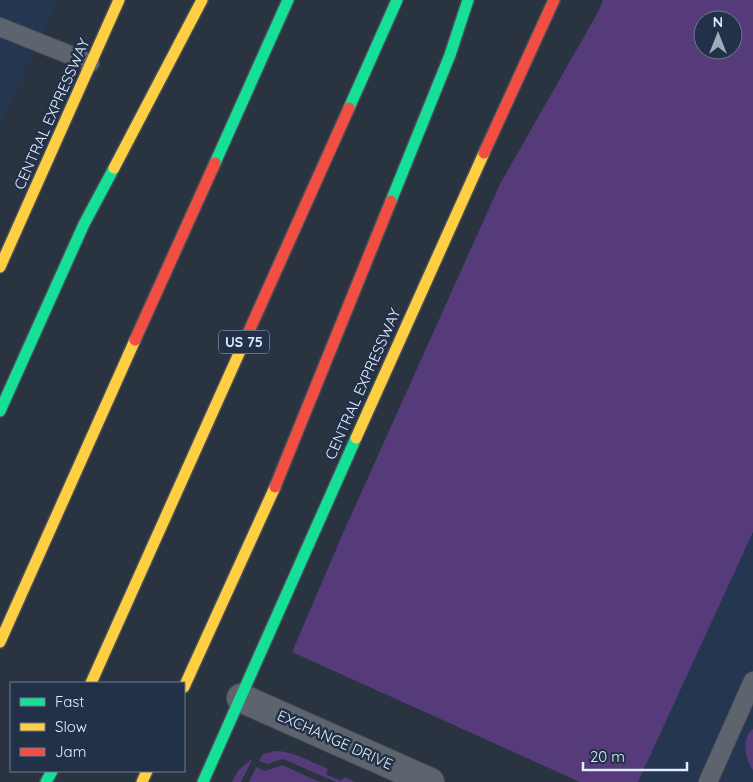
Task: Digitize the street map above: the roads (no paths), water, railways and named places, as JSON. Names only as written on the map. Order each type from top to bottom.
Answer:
[{"type":"main road","name":"CENTRAL EXPRESSWAY","points":[[2,257],[119,0]]},
{"type":"main road","points":[[0,411],[84,224],[202,0]]},
{"type":"main road","points":[[0,642],[288,0]]},
{"type":"main road","name":"US 75","points":[[91,682],[397,0]]},
{"type":"main road","points":[[185,685],[283,469],[450,55],[468,0]]},
{"type":"main road","name":"CENTRAL EXPRESSWAY","points":[[203,782],[379,385],[554,0]]},
{"type":"street","name":"EXCHANGE DRIVE","points":[[241,698],[430,782]]},
{"type":"lane","points":[[0,27],[90,63]]},
{"type":"lane","points":[[708,782],[753,681]]}]
